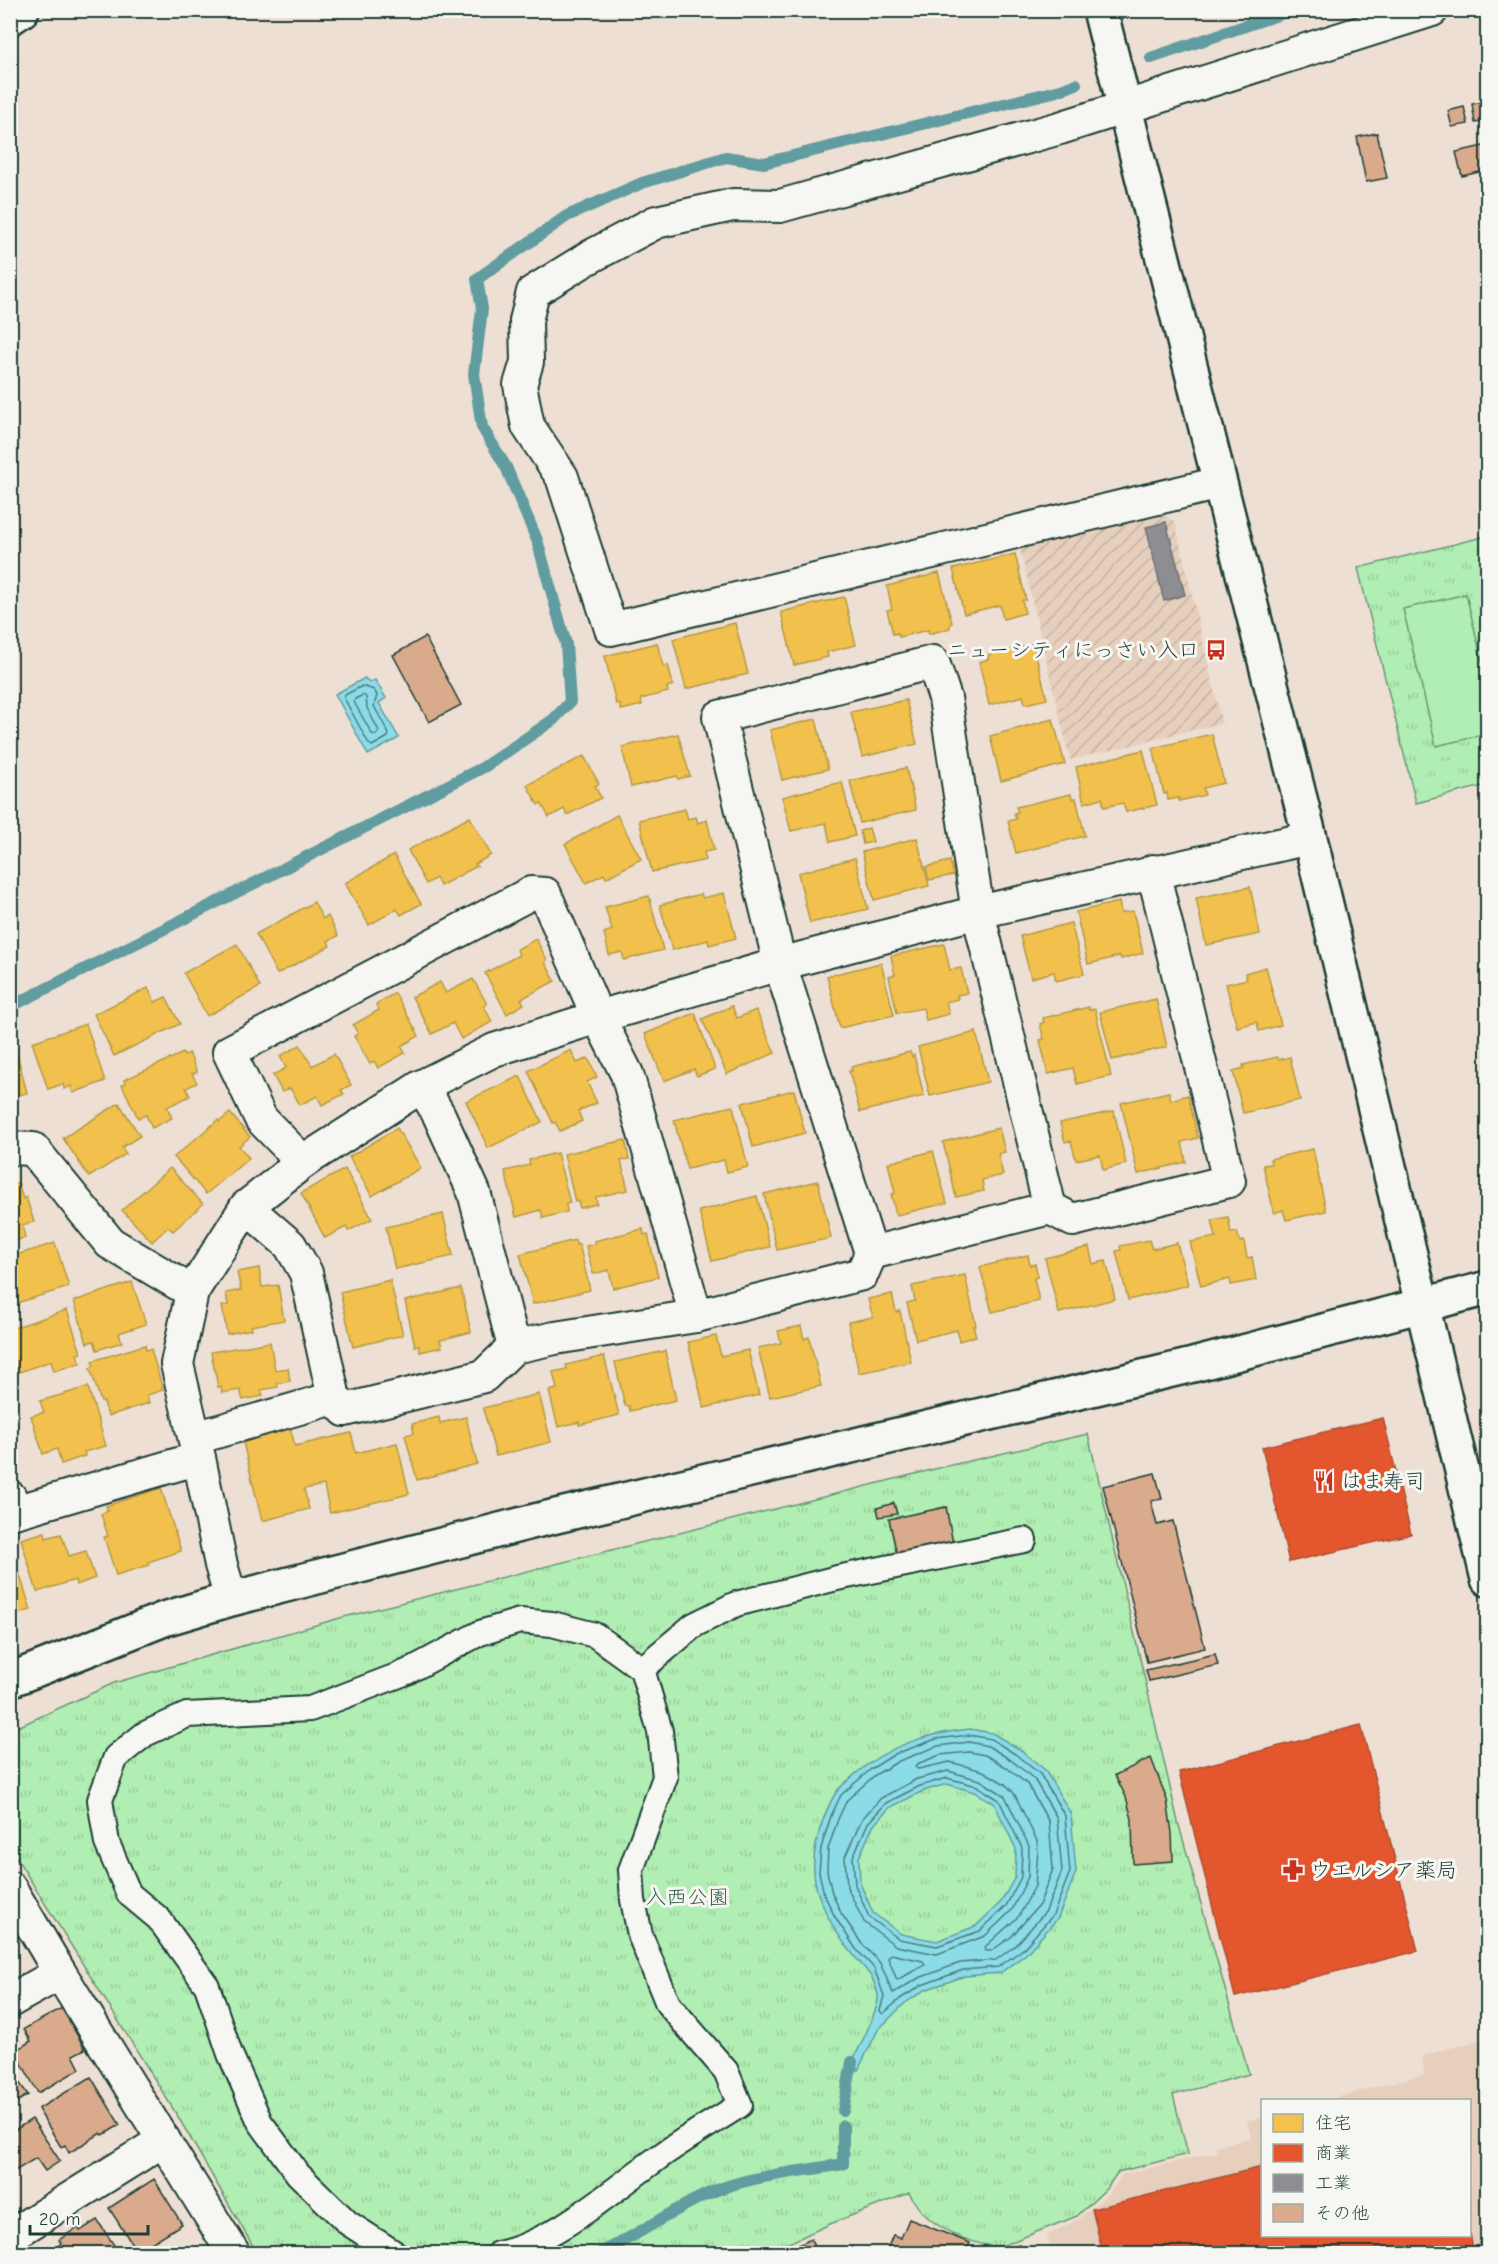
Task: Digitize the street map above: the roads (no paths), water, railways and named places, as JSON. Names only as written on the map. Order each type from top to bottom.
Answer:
[{"type":"street","points":[[10,18],[22,10]]},
{"type":"street","points":[[1100,10],[1310,838],[1488,1579]]},
{"type":"street","points":[[1220,483],[611,629],[562,477],[528,426],[520,385],[527,362],[526,321],[533,292],[588,258],[656,222],[733,205],[780,206],[1060,128],[1432,10]]},
{"type":"street","points":[[246,1207],[290,1245],[306,1273],[334,1398],[345,1410],[484,1376],[514,1347],[555,1338],[696,1316],[862,1274],[871,1253],[780,964],[718,717],[933,662],[945,698],[978,912],[1050,1208]]},
{"type":"street","points":[[231,1599],[221,1565],[177,1364],[192,1292],[246,1207],[303,1162],[422,1086],[494,1050],[780,964],[978,912],[1310,838]]},
{"type":"street","points":[[871,1253],[1050,1208],[1073,1220],[1229,1181],[1153,872]]},
{"type":"street","points":[[303,1162],[261,1119],[229,1052],[531,893],[545,894],[598,1017],[627,1074],[696,1316]]},
{"type":"street","points":[[422,1086],[439,1115],[474,1192],[514,1347]]},
{"type":"street","points":[[10,1148],[33,1149],[110,1243],[192,1292]]},
{"type":"street","points":[[10,1680],[164,1619],[231,1599],[535,1521],[1007,1410],[1488,1288]]},
{"type":"street","points":[[10,1497],[15,1512],[334,1398]]},
{"type":"street","points":[[642,1669],[694,1625],[736,1604],[837,1578],[1024,1540]]},
{"type":"street","points":[[396,2253],[348,2223],[298,2174],[260,2122],[230,2054],[207,1986],[159,1919],[129,1894],[107,1843],[100,1800],[116,1757],[145,1734],[187,1715],[310,1709],[407,1672],[480,1633],[520,1622],[552,1624],[595,1635],[642,1669],[660,1731],[664,1777],[631,1870],[640,1935],[668,2004],[726,2071],[740,2106],[655,2159],[604,2199],[545,2236],[507,2252],[498,2253]]},
{"type":"street","points":[[10,1888],[60,1973],[234,2253]]},
{"type":"street","points":[[10,2001],[60,1973]]},
{"type":"street","points":[[10,2236],[164,2140]]},
{"type":"water","points":[[365,678],[369,683],[375,680],[386,698],[379,703],[399,738],[368,755],[335,694]]},
{"type":"water","points":[[970,1729],[992,1733],[1019,1749],[1045,1770],[1071,1814],[1076,1872],[1058,1918],[1026,1954],[1000,1973],[965,1976],[925,1990],[904,2004],[878,2030],[858,2070],[852,2062],[872,2018],[878,1995],[871,1976],[838,1934],[817,1891],[814,1865],[819,1832],[837,1791],[867,1765],[908,1743],[938,1734]],"holes":[[[947,1784],[974,1792],[994,1803],[1016,1849],[1015,1877],[1001,1902],[976,1926],[937,1941],[901,1934],[873,1913],[860,1883],[859,1858],[873,1826],[889,1808],[923,1791]]]},
{"type":"waterway","points":[[1151,58],[1292,10]]},
{"type":"waterway","points":[[10,1007],[484,767],[553,720],[570,702],[566,644],[537,540],[506,467],[482,427],[474,374],[482,309],[477,279],[567,216],[642,183],[726,157],[764,163],[1061,90],[1076,84]]},
{"type":"waterway","points":[[843,2111],[852,2062]]},
{"type":"waterway","points":[[598,2254],[697,2199],[727,2186],[843,2164],[843,2126]]},
{"type":"place","name":"ニューシティにっさい入口","points":[[1216,650]]},
{"type":"place","name":"はま寿司","points":[[1324,1481]]},
{"type":"place","name":"ウエルシア薬局","points":[[1293,1870]]},
{"type":"park label","name":"入西公園","points":[[687,1897]]}]
